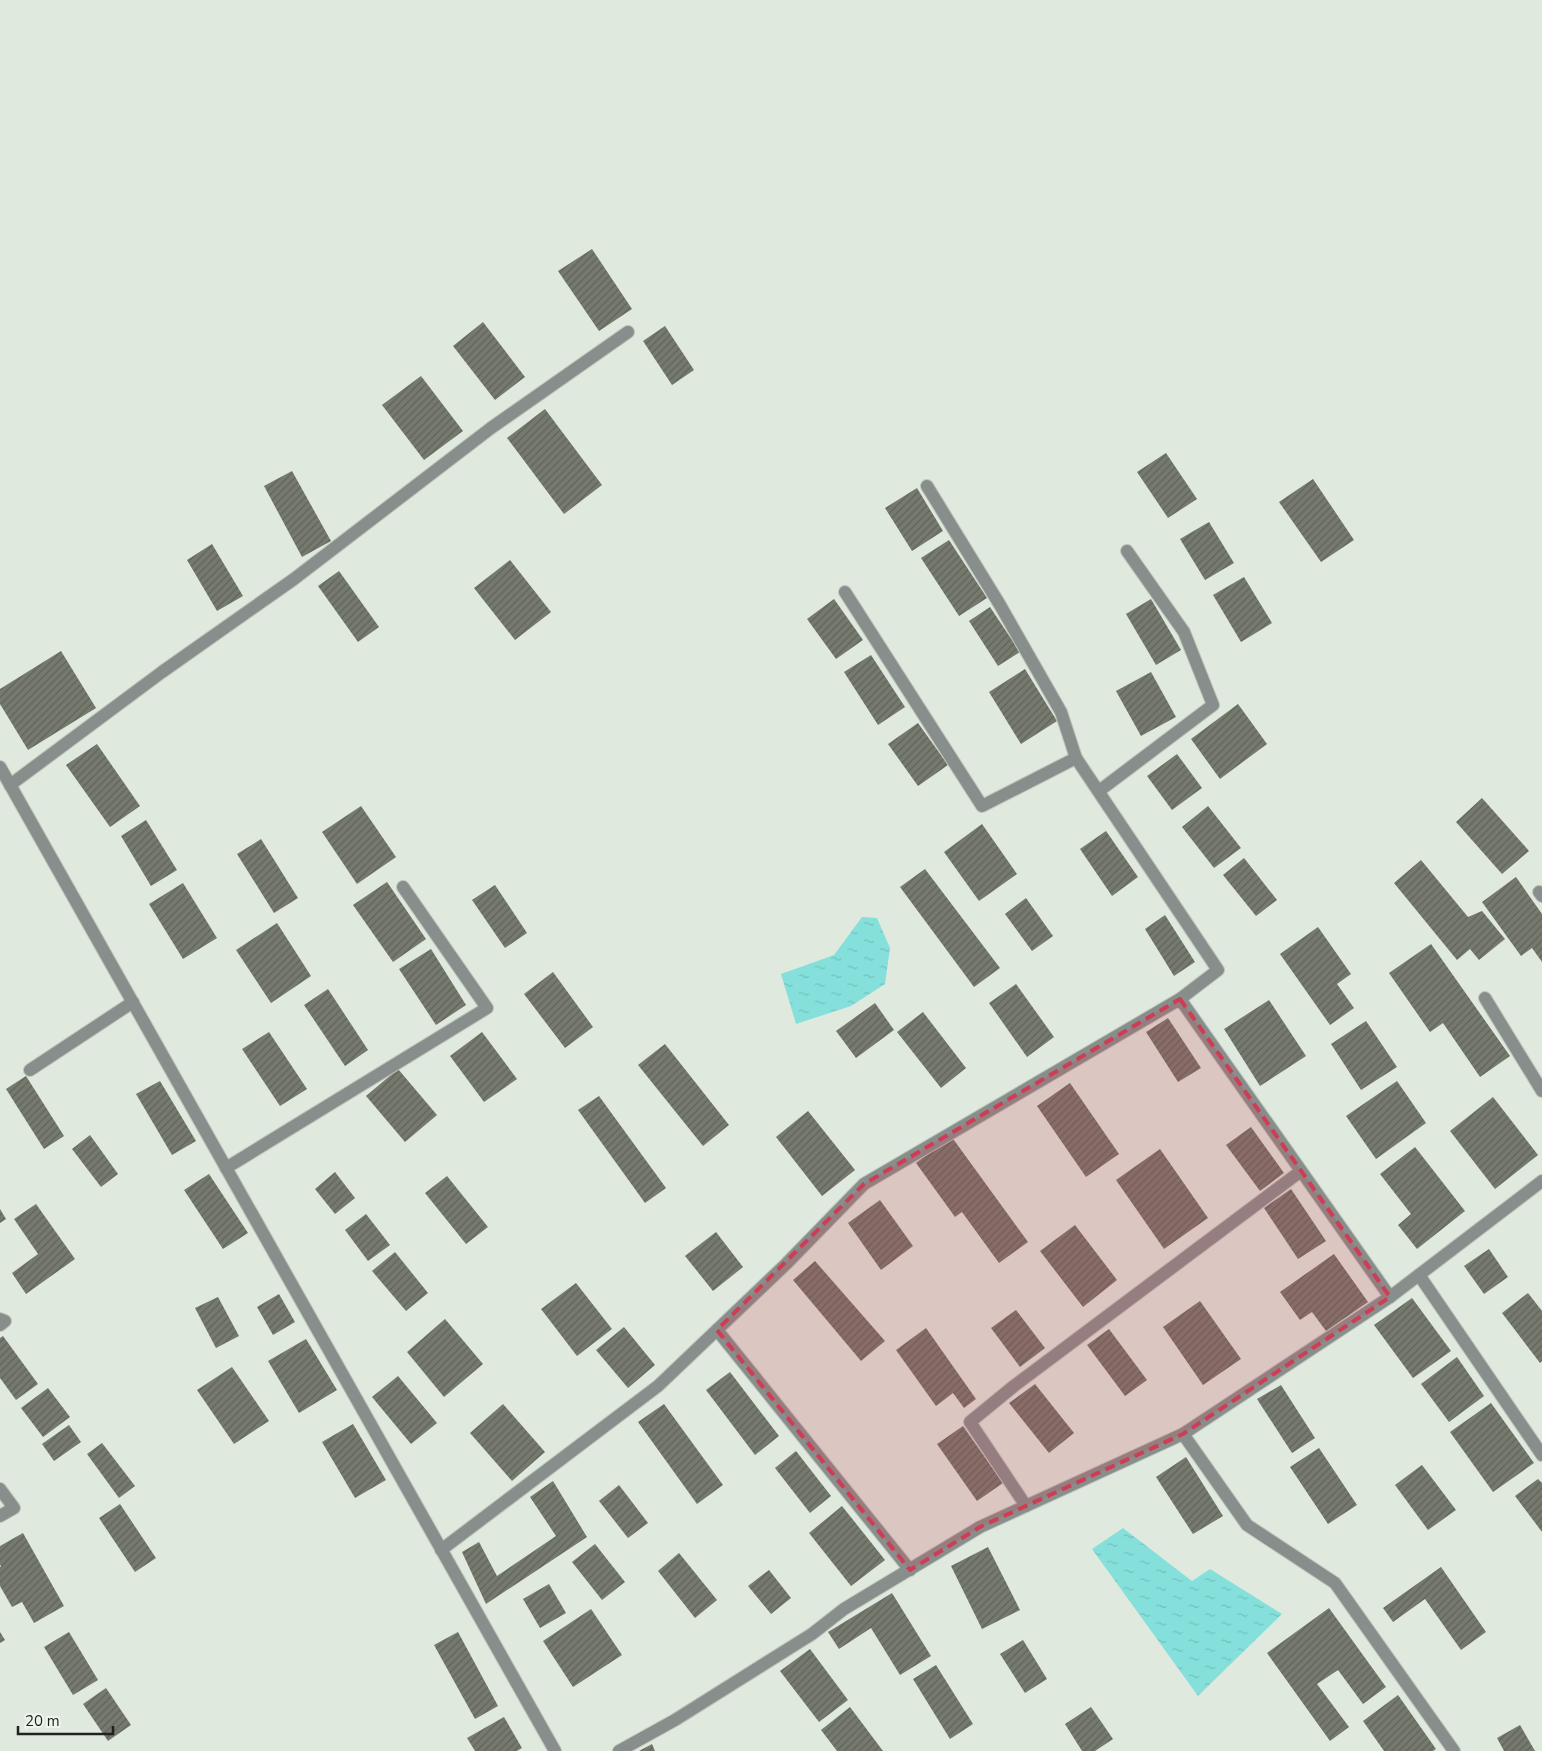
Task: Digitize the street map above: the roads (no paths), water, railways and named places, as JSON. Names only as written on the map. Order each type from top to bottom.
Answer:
[{"type":"street","points":[[10,785],[162,672],[294,579],[491,428],[628,332]]},
{"type":"street","points":[[441,1550],[658,1386],[786,1264],[864,1184],[1180,998],[1218,970],[1076,758],[1061,712],[1000,605],[926,486]]},
{"type":"street","points":[[1099,791],[1213,705],[1184,632],[1127,551]]},
{"type":"street","points":[[845,592],[982,806],[1076,758]]},
{"type":"street","points":[[0,767],[554,1751]]},
{"type":"street","points":[[226,1168],[487,1008],[403,887]]},
{"type":"street","points":[[1180,998],[1390,1297]]},
{"type":"street","points":[[1485,998],[1542,1091]]},
{"type":"street","points":[[30,1070],[133,1002]]},
{"type":"street","points":[[1026,1506],[970,1422],[1014,1386],[1301,1171]]},
{"type":"street","points":[[620,1751],[675,1720],[812,1634],[844,1609],[980,1526],[1183,1434],[1390,1297],[1542,1181]]},
{"type":"street","points":[[1420,1275],[1542,1455]]},
{"type":"street","points":[[0,1319],[5,1322],[0,1325]]},
{"type":"street","points":[[717,1330],[910,1570]]},
{"type":"street","points":[[1183,1434],[1247,1525],[1335,1583],[1454,1751]]},
{"type":"street","points":[[0,1489],[14,1508],[0,1516]]},
{"type":"water","points":[[862,917],[877,918],[890,948],[885,984],[851,1006],[796,1024],[781,974],[834,955]]},
{"type":"water","points":[[1123,1528],[1192,1581],[1210,1569],[1282,1614],[1198,1696],[1092,1549]]}]
